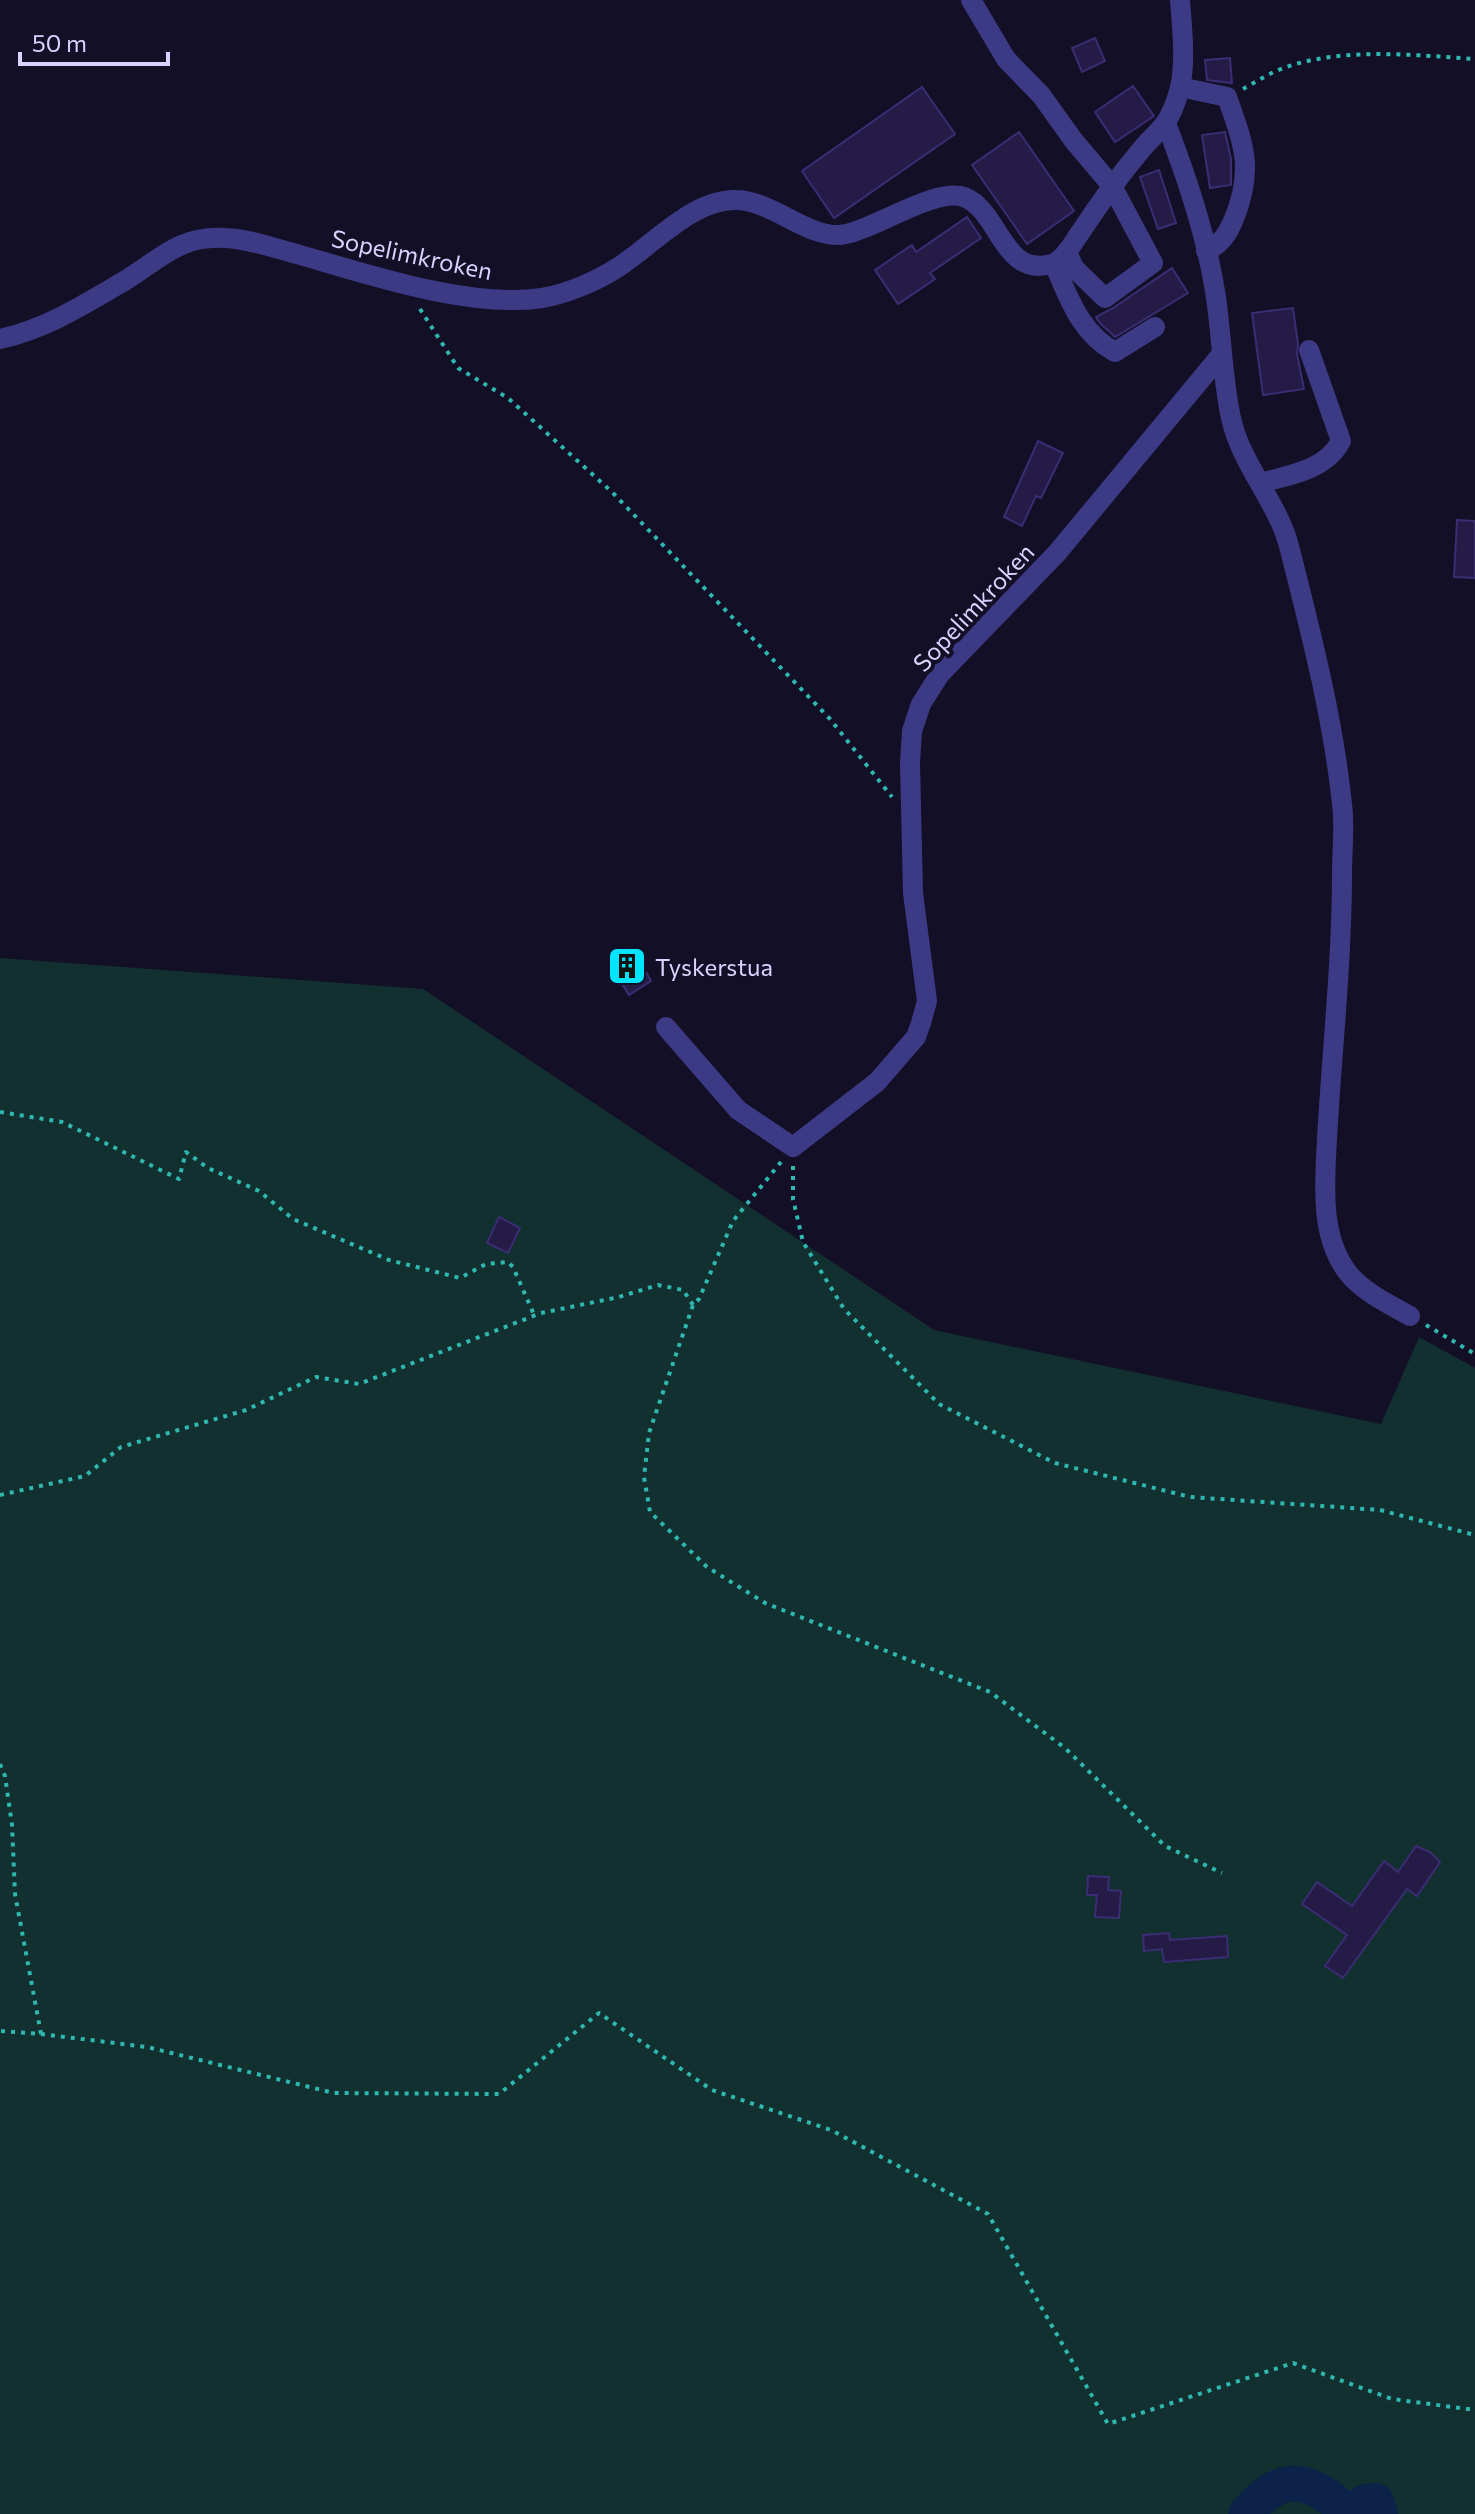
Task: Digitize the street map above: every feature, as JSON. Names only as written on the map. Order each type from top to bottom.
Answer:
[{"type":"street","points":[[971,0],[1006,59],[1041,95],[1112,186],[1153,263],[1105,298],[1060,258]]},
{"type":"street","points":[[1060,258],[1112,186],[1166,123],[1180,87],[1183,35],[1180,0]]},
{"type":"street","points":[[1180,87],[1227,97],[1241,135],[1246,164],[1246,179],[1231,227],[1220,243],[1206,251]]},
{"type":"street","points":[[1166,123],[1183,168],[1206,251],[1217,304],[1221,355],[1232,421],[1289,545],[1326,701],[1343,807],[1342,918],[1324,1199],[1334,1246],[1349,1273],[1373,1295],[1410,1316]]},
{"type":"street","name":"Sopelimkroken","points":[[0,339],[27,333],[52,322],[130,277],[177,245],[202,239],[226,238],[262,245],[403,283],[479,298],[513,301],[545,298],[615,269],[697,209],[716,201],[756,203],[822,233],[845,235],[944,196],[962,196],[976,204],[1017,260],[1035,266],[1060,258]]},
{"type":"street","points":[[1060,258],[1076,316],[1100,344],[1115,352],[1155,327]]},
{"type":"street","points":[[1260,483],[1301,472],[1334,455],[1341,441],[1309,350]]},
{"type":"street","name":"Sopelimkroken","points":[[793,1147],[877,1082],[916,1037],[921,1023],[927,1001],[913,893],[910,763],[912,731],[921,704],[940,674],[1057,553],[1221,355]]},
{"type":"street","points":[[666,1027],[738,1110],[793,1147]]},
{"type":"path","points":[[1227,97],[1279,70],[1322,59],[1393,54],[1475,59]]},
{"type":"path","points":[[403,283],[458,368],[508,398],[612,492],[830,719],[911,821]]},
{"type":"path","points":[[0,1112],[62,1122],[179,1179],[186,1152],[208,1168],[259,1191],[293,1219],[389,1260],[460,1278],[486,1264],[508,1262],[535,1317]]},
{"type":"path","points":[[793,1147],[733,1221],[699,1299],[693,1305],[649,1433],[644,1477],[650,1512],[707,1567],[765,1603],[990,1692],[1065,1748],[1165,1846],[1222,1873]]},
{"type":"path","points":[[793,1147],[793,1199],[803,1242],[844,1309],[939,1404],[1055,1463],[1190,1497],[1380,1510],[1475,1535]]},
{"type":"path","points":[[0,1495],[85,1476],[121,1447],[246,1410],[316,1377],[359,1384],[541,1313],[619,1297],[658,1285],[683,1290],[693,1305]]},
{"type":"path","points":[[1410,1316],[1475,1354]]},
{"type":"path","points":[[0,1764],[5,1776],[12,1825],[15,1894],[41,2034]]},
{"type":"path","points":[[0,2031],[147,2047],[334,2093],[499,2094],[599,2013],[712,2090],[831,2130],[988,2214],[1108,2424],[1293,2363],[1392,2399],[1475,2410]]},
{"type":"green space","points":[[0,958],[423,989],[934,1330],[1381,1424],[1419,1337],[1475,1368],[1475,2514],[0,2514]]},
{"type":"building","points":[[1095,38],[1105,61],[1082,72],[1072,48]]},
{"type":"building","points":[[1230,58],[1232,83],[1207,80],[1205,60]]},
{"type":"building","points":[[1133,86],[1154,116],[1115,142],[1095,112]]},
{"type":"building","points":[[922,87],[955,134],[834,218],[802,171]]},
{"type":"building","points":[[1019,132],[1074,211],[1027,244],[972,165]]},
{"type":"building","points":[[1225,132],[1231,159],[1231,185],[1210,188],[1202,135]]},
{"type":"building","points":[[1159,170],[1176,223],[1158,229],[1140,177]]},
{"type":"building","points":[[967,217],[981,238],[930,273],[935,279],[898,304],[875,270],[912,245],[916,252]]},
{"type":"building","points":[[1172,268],[1188,293],[1115,337],[1100,323],[1096,317]]},
{"type":"building","points":[[1293,308],[1304,389],[1263,395],[1252,313]]},
{"type":"building","points":[[1038,441],[1063,453],[1041,498],[1036,496],[1022,526],[1004,517]]},
{"type":"building","points":[[1457,520],[1475,521],[1475,578],[1454,577]]},
{"type":"building","name":"Tyskerstua","points":[[632,948],[651,981],[629,995],[609,962]]},
{"type":"building","points":[[499,1217],[520,1228],[508,1253],[487,1243]]},
{"type":"building","points":[[1416,1846],[1430,1852],[1440,1862],[1417,1896],[1407,1889],[1343,1978],[1325,1966],[1347,1935],[1302,1904],[1317,1882],[1352,1906],[1384,1861],[1398,1872]]},
{"type":"building","points":[[1088,1876],[1109,1877],[1108,1890],[1121,1891],[1119,1918],[1095,1917],[1097,1895],[1087,1895]]},
{"type":"building","points":[[1169,1933],[1170,1940],[1227,1936],[1228,1957],[1164,1962],[1162,1949],[1144,1951],[1143,1935]]},
{"type":"waterway","points":[[1246,2514],[1274,2489],[1294,2484],[1316,2489],[1349,2512],[1366,2502],[1376,2501],[1380,2514]]},
{"type":"place","name":"Tyskerstua","points":[[627,966]]}]
